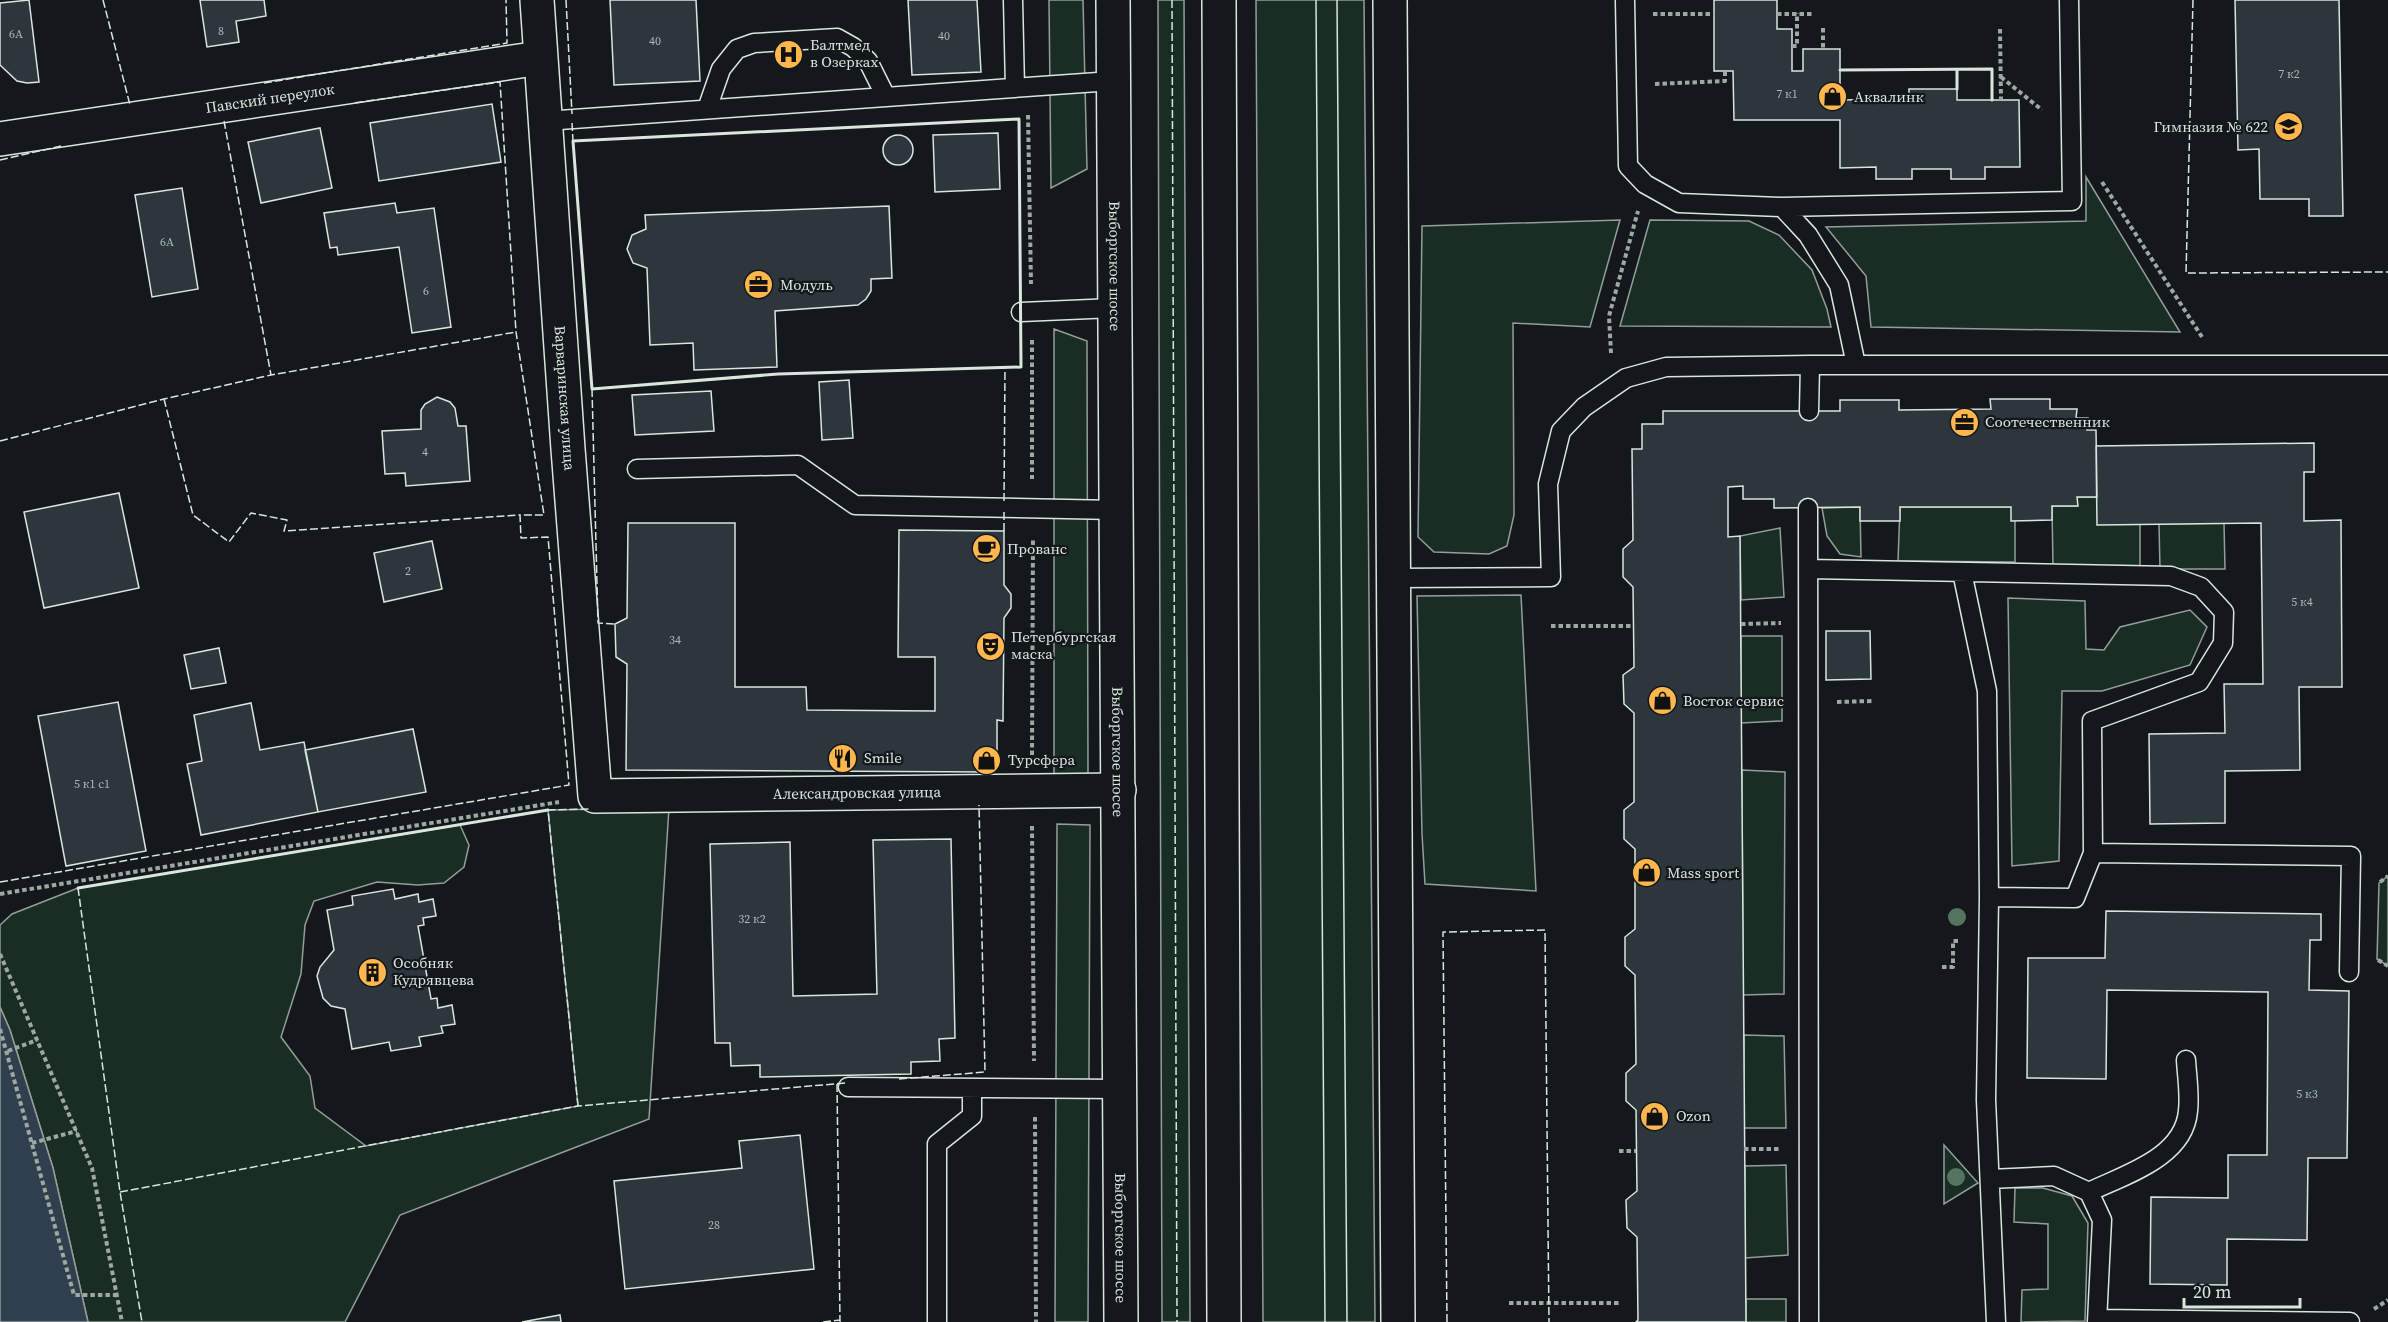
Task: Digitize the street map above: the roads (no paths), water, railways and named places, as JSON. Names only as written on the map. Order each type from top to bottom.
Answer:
[{"type":"street","name":"Варваринская улица","points":[[537,0],[595,796]]},
{"type":"street","name":"Выборгское шоссе","points":[[1113,0],[1121,1322]]},
{"type":"street","points":[[1219,0],[1224,1322]]},
{"type":"street","points":[[1390,0],[1398,1322]]},
{"type":"street","name":"Павский переулок","points":[[0,139],[540,58]]},
{"type":"street","name":"Александровская улица","points":[[595,796],[1119,790]]},
{"type":"lane","points":[[1013,0],[1021,87]]},
{"type":"lane","points":[[1625,7],[1628,166],[1645,184],[1679,203],[1782,207],[2072,201],[2069,0]]},
{"type":"lane","points":[[707,109],[721,69],[737,49],[754,43],[837,38],[853,47],[868,61],[886,97]]},
{"type":"lane","points":[[545,121],[1112,81]]},
{"type":"lane","points":[[1782,207],[1808,235],[1839,285],[1856,365]]},
{"type":"lane","points":[[1026,312],[1114,308]]},
{"type":"lane","points":[[1809,411],[1810,365]]},
{"type":"lane","points":[[1394,578],[1551,577],[1548,484],[1561,431],[1584,407],[1626,378],[1666,367],[2388,365]]},
{"type":"lane","points":[[637,469],[798,465],[855,505],[1116,510]]},
{"type":"lane","points":[[1808,508],[1809,1322]]},
{"type":"lane","points":[[1809,569],[2171,576],[2201,587],[2224,612],[2223,643],[2199,682],[2092,721],[2093,853],[2075,897],[1989,897]]},
{"type":"lane","points":[[1962,572],[1987,691],[1989,897],[1986,1100],[1996,1322]]},
{"type":"lane","points":[[2093,853],[2351,856],[2349,972]]},
{"type":"lane","points":[[2089,1192],[2157,1159],[2180,1138],[2188,1113],[2186,1060]]},
{"type":"lane","points":[[848,1087],[1120,1089]]},
{"type":"lane","points":[[937,1322],[937,1144],[972,1116],[972,1088]]},
{"type":"lane","points":[[1990,1179],[2054,1176],[2089,1192],[2102,1220],[2098,1321],[2350,1322]]},
{"type":"water","points":[[0,1007],[10,1030],[53,1168],[88,1322],[0,1322]]},
{"type":"tram line","points":[[1316,0],[1325,1322]]},
{"type":"tram line","points":[[1337,0],[1347,1322]]},
{"type":"place","name":"Балтмед в Озерках","points":[[789,54]]},
{"type":"place","name":"Аквалинк","points":[[1833,97]]},
{"type":"place","name":"Гимназия № 622","points":[[2289,127]]},
{"type":"place","name":"Модуль","points":[[759,285]]},
{"type":"place","name":"Соотечественник","points":[[1964,422]]},
{"type":"place","name":"Прованс","points":[[986,549]]},
{"type":"place","name":"Петербургская маска","points":[[990,646]]},
{"type":"place","name":"Восток сервис","points":[[1662,701]]},
{"type":"place","name":"Smile","points":[[843,758]]},
{"type":"place","name":"Турсфера","points":[[987,760]]},
{"type":"place","name":"Mass sport","points":[[1646,873]]},
{"type":"place","name":"Особняк Кудрявцева","points":[[372,972]]},
{"type":"place","name":"Ozon","points":[[1655,1116]]}]
